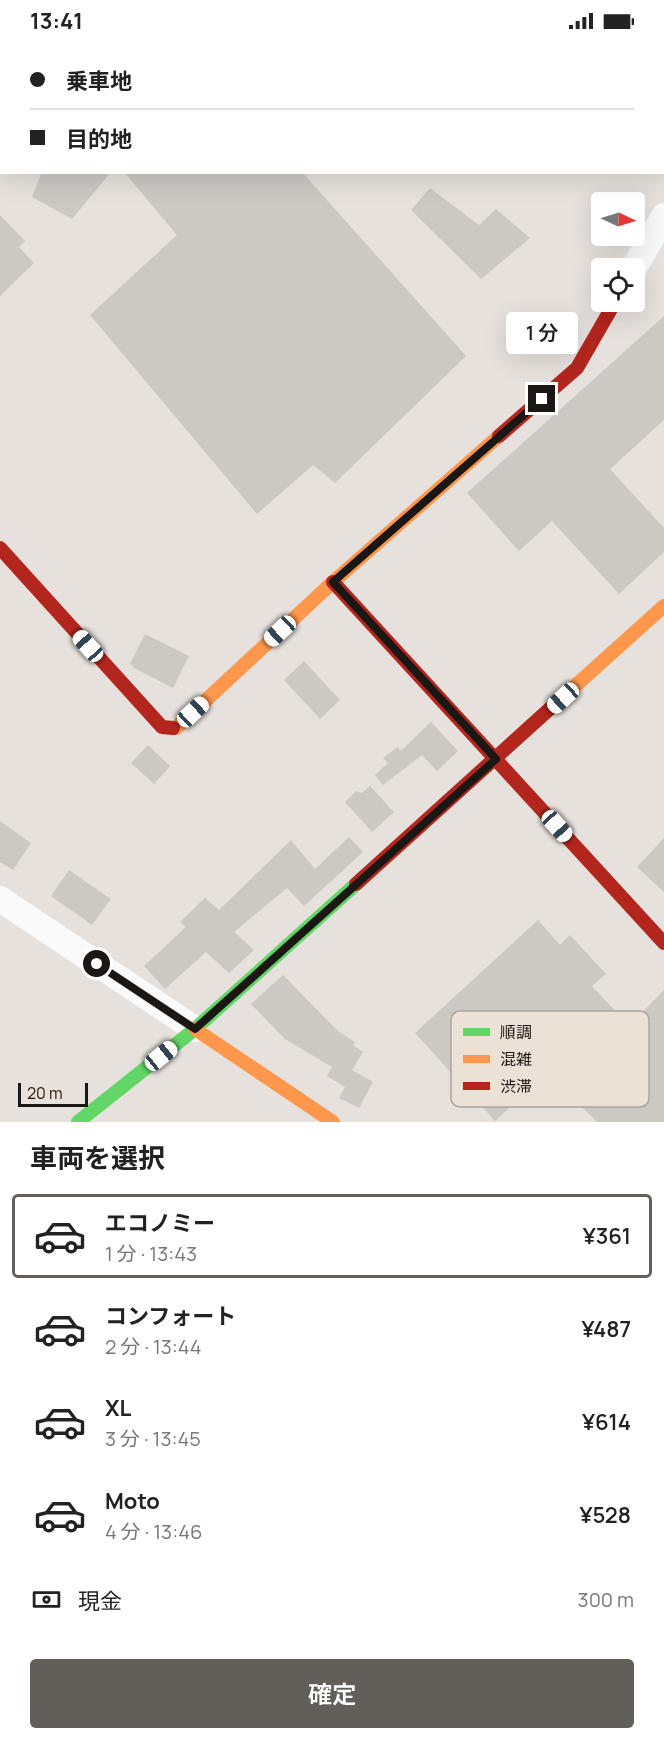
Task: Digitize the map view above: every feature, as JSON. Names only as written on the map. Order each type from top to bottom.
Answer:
[{"type":"street","points":[[640,258],[664,216]]},
{"type":"street","points":[[0,548],[162,727],[176,728],[333,582],[577,368],[609,312]]},
{"type":"street","points":[[333,582],[664,943]]},
{"type":"street","points":[[78,1122],[195,1029],[664,606]]},
{"type":"street","points":[[0,899],[333,1122]]},
{"type":"building","points":[[41,174],[109,174],[72,219],[32,197]]},
{"type":"building","points":[[126,174],[304,174],[466,356],[335,483],[313,465],[257,514],[90,315],[177,235]]},
{"type":"building","points":[[430,188],[479,225],[496,209],[530,238],[481,279],[411,210]]},
{"type":"building","points":[[0,215],[25,241],[19,247],[34,263],[0,296]]},
{"type":"building","points":[[664,316],[664,420],[610,469],[664,528],[664,552],[619,594],[552,521],[519,551],[467,493]]},
{"type":"building","points":[[145,634],[189,656],[173,688],[130,664]]},
{"type":"building","points":[[304,661],[340,700],[320,719],[284,680]]},
{"type":"building","points":[[431,722],[458,751],[437,771],[422,755],[383,785],[375,775],[388,763],[383,758],[398,747],[401,751]]},
{"type":"building","points":[[148,745],[170,766],[154,784],[131,763]]},
{"type":"building","points":[[370,786],[394,812],[372,832],[345,802],[356,791],[362,793]]},
{"type":"building","points":[[0,821],[31,843],[13,870],[0,862]]},
{"type":"building","points":[[349,837],[363,852],[304,906],[287,888],[234,932],[254,950],[229,973],[206,952],[165,989],[144,966],[186,927],[180,922],[205,898],[219,910],[291,840],[315,869]]},
{"type":"building","points":[[664,838],[664,892],[637,867]]},
{"type":"building","points":[[69,870],[111,899],[92,925],[51,896]]},
{"type":"building","points":[[538,920],[560,945],[570,935],[606,974],[592,986],[615,1011],[451,1011],[451,1073],[415,1033]]},
{"type":"building","points":[[283,975],[338,1031],[355,1042],[353,1045],[363,1052],[352,1070],[373,1082],[359,1108],[339,1098],[345,1087],[327,1076],[332,1067],[285,1039],[251,1004]]},
{"type":"building","points":[[664,990],[664,1122],[597,1122],[582,1107],[649,1107],[649,1011],[644,1011]]},
{"type":"building","points":[[482,1107],[510,1107],[495,1121]]},
{"type":"traffic: fast","points":[[78,1122],[195,1029],[356,884]]},
{"type":"traffic: slow","points":[[173,728],[176,728],[333,582],[499,436]]},
{"type":"traffic: slow","points":[[565,695],[664,606]]},
{"type":"traffic: slow","points":[[195,1029],[333,1122]]},
{"type":"traffic: jam","points":[[499,436],[577,368],[609,312]]},
{"type":"traffic: jam","points":[[0,548],[162,727],[173,728]]},
{"type":"traffic: jam","points":[[333,582],[664,943]]},
{"type":"traffic: jam","points":[[356,884],[565,695]]},
{"type":"route","points":[[97,964],[195,1029],[496,759],[333,582],[542,399]]}]
